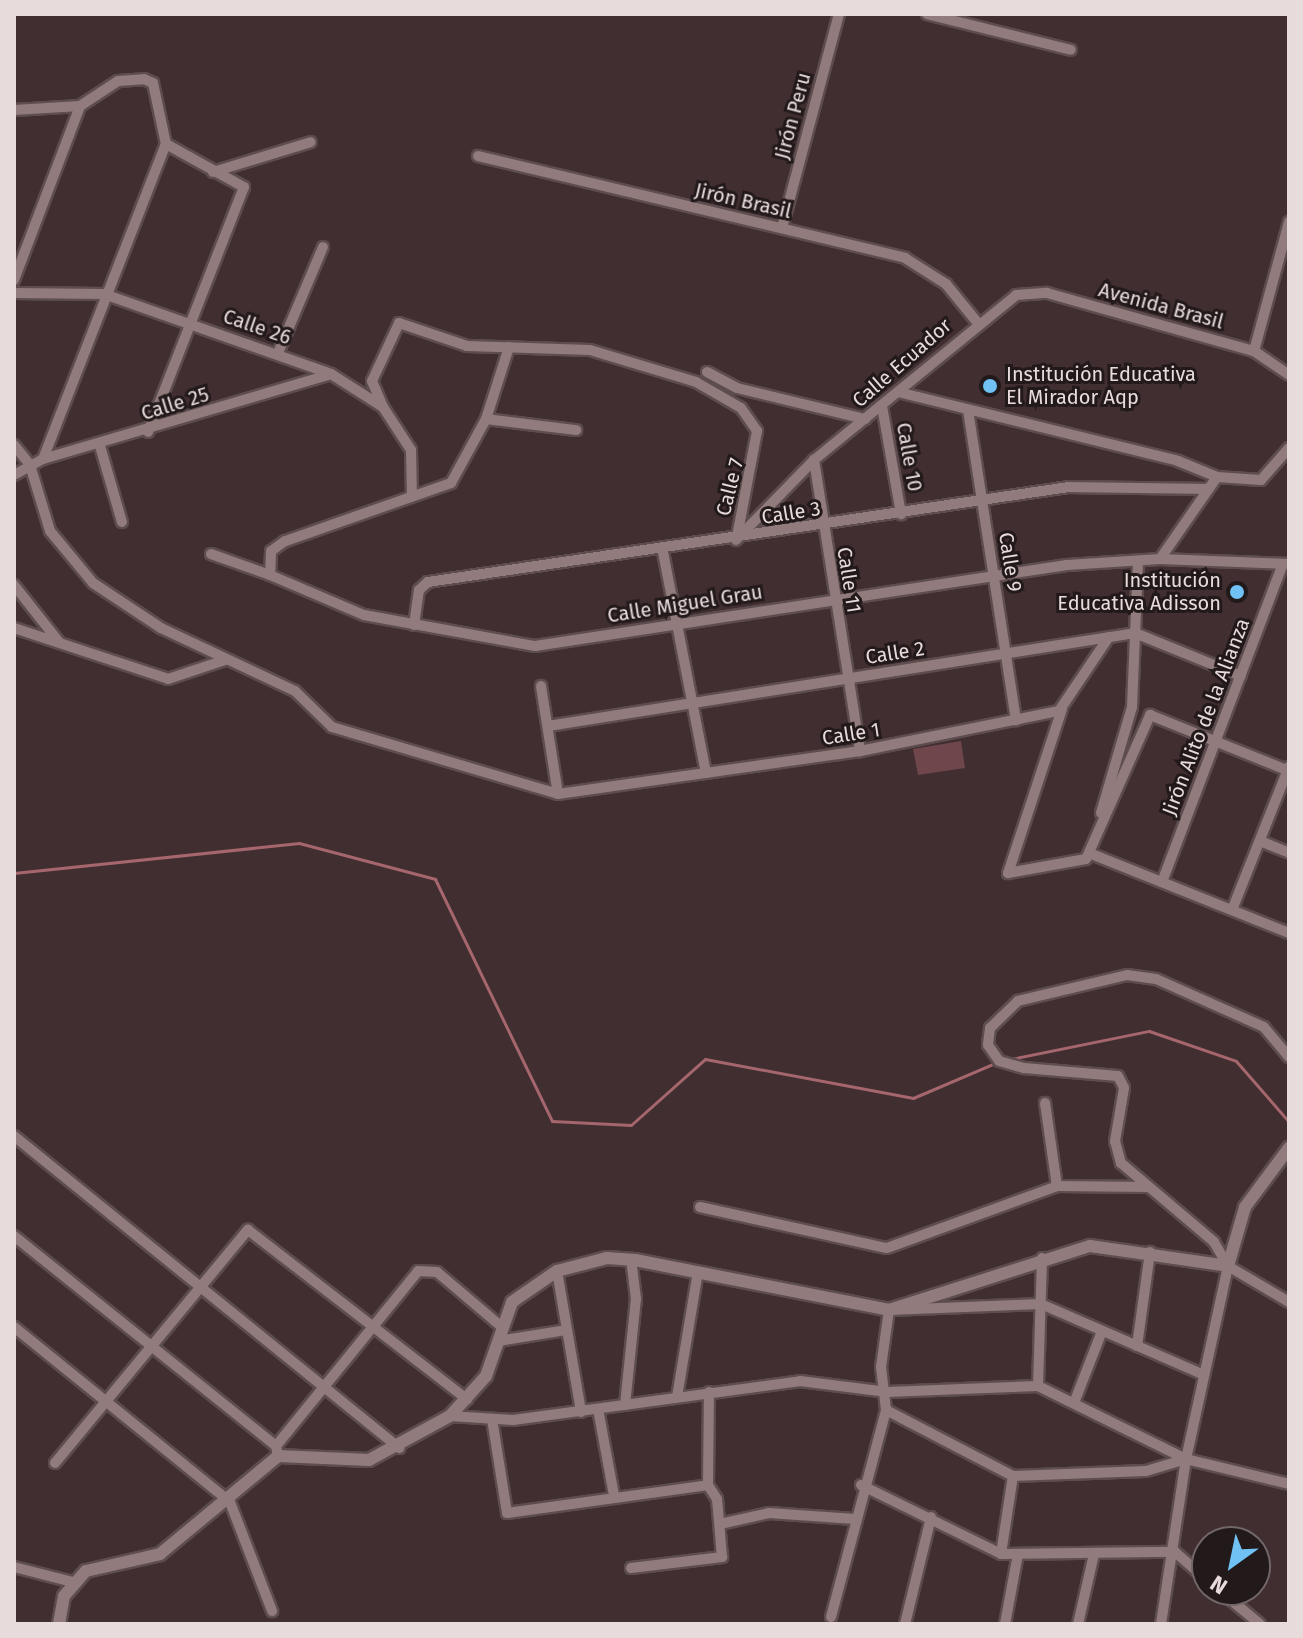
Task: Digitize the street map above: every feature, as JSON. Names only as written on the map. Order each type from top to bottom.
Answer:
[{"type":"street","name":"Jirón Peru","points":[[782,228],[839,14]]},
{"type":"street","points":[[927,14],[1071,50]]},
{"type":"street","points":[[14,110],[80,106],[118,81],[144,79],[153,83],[166,144],[104,294],[43,459]]},
{"type":"street","points":[[14,280],[80,106]]},
{"type":"street","points":[[213,172],[311,142]]},
{"type":"street","points":[[148,432],[244,187],[166,144]]},
{"type":"street","name":"Jirón Brasil","points":[[478,156],[782,228],[925,267],[977,322]]},
{"type":"street","points":[[1254,351],[1289,222]]},
{"type":"street","points":[[278,353],[323,247]]},
{"type":"street","name":"Calle 26","points":[[14,293],[104,294],[331,374],[383,407],[411,450],[412,496]]},
{"type":"street","name":"Avenida Brasil","points":[[1016,295],[1047,293],[1254,351],[1289,375]]},
{"type":"street","name":"Calle Ecuador","points":[[736,540],[814,460],[882,406],[977,322],[1016,295]]},
{"type":"street","points":[[383,407],[372,381],[399,323],[467,346],[590,350],[696,382],[734,403],[737,388]]},
{"type":"street","points":[[270,575],[271,551],[285,541],[451,483],[486,419],[509,347]]},
{"type":"street","points":[[707,372],[737,388],[865,419]]},
{"type":"street","name":"Calle 25","points":[[14,475],[43,459],[148,432],[331,374]]},
{"type":"street","points":[[898,392],[1217,477],[1261,480],[1289,448]]},
{"type":"street","name":"Calle 7","points":[[734,403],[751,418],[759,445],[736,540]]},
{"type":"street","name":"Calle 10","points":[[882,406],[901,514]]},
{"type":"street","name":"Calle 9","points":[[968,410],[1016,720]]},
{"type":"street","points":[[486,419],[576,430]]},
{"type":"street","points":[[14,445],[30,465],[50,531],[93,583],[225,660],[295,691],[332,727],[558,794],[541,686]]},
{"type":"street","points":[[100,446],[122,522]]},
{"type":"street","name":"Calle 11","points":[[814,460],[833,599],[860,751]]},
{"type":"street","points":[[1160,559],[1217,477]]},
{"type":"street","name":"Calle 3","points":[[414,625],[425,583],[663,552],[1069,487],[1207,489]]},
{"type":"street","points":[[663,552],[706,773]]},
{"type":"street","name":"Calle Miguel Grau","points":[[211,554],[364,615],[535,646],[994,574],[1138,566],[1160,559],[1286,564]]},
{"type":"street","name":"Jirón Alito de la Alianza","points":[[1162,882],[1286,564]]},
{"type":"street","points":[[1089,853],[1132,707],[1138,566]]},
{"type":"street","points":[[14,585],[61,644]]},
{"type":"street","points":[[14,628],[168,679],[225,660]]},
{"type":"street","points":[[1135,633],[1241,676]]},
{"type":"street","name":"Calle 2","points":[[548,726],[1135,633]]},
{"type":"street","points":[[1109,637],[1062,709],[1008,873],[1089,853],[1289,933]]},
{"type":"street","name":"Calle 1","points":[[558,794],[860,751],[1062,709]]},
{"type":"street","points":[[1089,853],[1150,715],[1289,770],[1232,910]]},
{"type":"street","points":[[1034,716],[1052,740]]},
{"type":"street","points":[[1260,841],[1289,853]]},
{"type":"street","points":[[1228,1266],[1214,1242],[1148,1187],[1116,1152],[1124,1104],[1118,1076],[999,1061],[988,1045],[1002,1010],[1075,983],[1156,979],[1264,1027],[1289,1057]]},
{"type":"street","points":[[1045,1103],[1057,1186]]},
{"type":"street","points":[[14,1136],[399,1448]]},
{"type":"street","points":[[1161,1624],[1175,1552],[1186,1459],[1241,1216],[1264,1179],[1289,1148]]},
{"type":"street","points":[[700,1207],[887,1248],[1057,1186],[1148,1187]]},
{"type":"street","points":[[55,1463],[155,1347],[248,1230],[467,1399]]},
{"type":"street","points":[[14,1236],[155,1347],[277,1451],[352,1462],[399,1448],[450,1416],[467,1399],[525,1287],[557,1271],[631,1260],[889,1310],[1041,1304],[1204,1375]]},
{"type":"street","points":[[889,1310],[1042,1258],[1090,1246],[1150,1252],[1228,1266],[1289,1302]]},
{"type":"street","points":[[1137,1346],[1150,1252]]},
{"type":"street","points":[[1038,1386],[1042,1258]]},
{"type":"street","points":[[625,1405],[636,1299],[631,1260]]},
{"type":"street","points":[[59,1624],[73,1582],[102,1566],[160,1554],[230,1502],[277,1451],[324,1387],[418,1271],[430,1269],[500,1334],[567,1330]]},
{"type":"street","points":[[557,1271],[581,1412]]},
{"type":"street","points":[[677,1397],[698,1272]]},
{"type":"street","points":[[831,1617],[861,1485],[886,1410],[887,1392],[881,1367],[889,1310]]},
{"type":"street","points":[[14,1327],[230,1502],[272,1611]]},
{"type":"street","points":[[1074,1403],[1102,1331]]},
{"type":"street","points":[[450,1416],[492,1419],[581,1412],[800,1381],[887,1392],[1038,1386],[1186,1459],[1289,1484]]},
{"type":"street","points":[[631,1568],[722,1557],[720,1524],[708,1485],[709,1392]]},
{"type":"street","points":[[598,1409],[614,1495]]},
{"type":"street","points":[[886,1410],[1013,1476],[1146,1471],[1186,1459]]},
{"type":"street","points":[[492,1419],[507,1513],[614,1495],[708,1485]]},
{"type":"street","points":[[1001,1554],[1013,1476]]},
{"type":"street","points":[[861,1485],[1001,1554],[1175,1552],[1191,1566]]},
{"type":"street","points":[[720,1524],[769,1513],[855,1519]]},
{"type":"street","points":[[905,1624],[931,1517]]},
{"type":"street","points":[[1005,1624],[1018,1554]]},
{"type":"street","points":[[1078,1624],[1094,1554]]},
{"type":"street","points":[[14,1567],[73,1582]]},
{"type":"street","points":[[1238,1606],[1260,1624]]},
{"type":"shaded area","points":[[961,741],[965,768],[918,775],[913,749]]},
{"type":"waterway","points":[[14,873],[299,843],[435,879],[552,1121],[631,1125],[705,1059],[913,1098],[995,1063]]},
{"type":"waterway","points":[[1006,1060],[1149,1031],[1236,1061],[1289,1122]]},
{"type":"place","name":"Institución Educativa El Mirador Aqp","points":[[990,386]]},
{"type":"place","name":"Institución Educativa Adisson","points":[[1237,592]]}]
